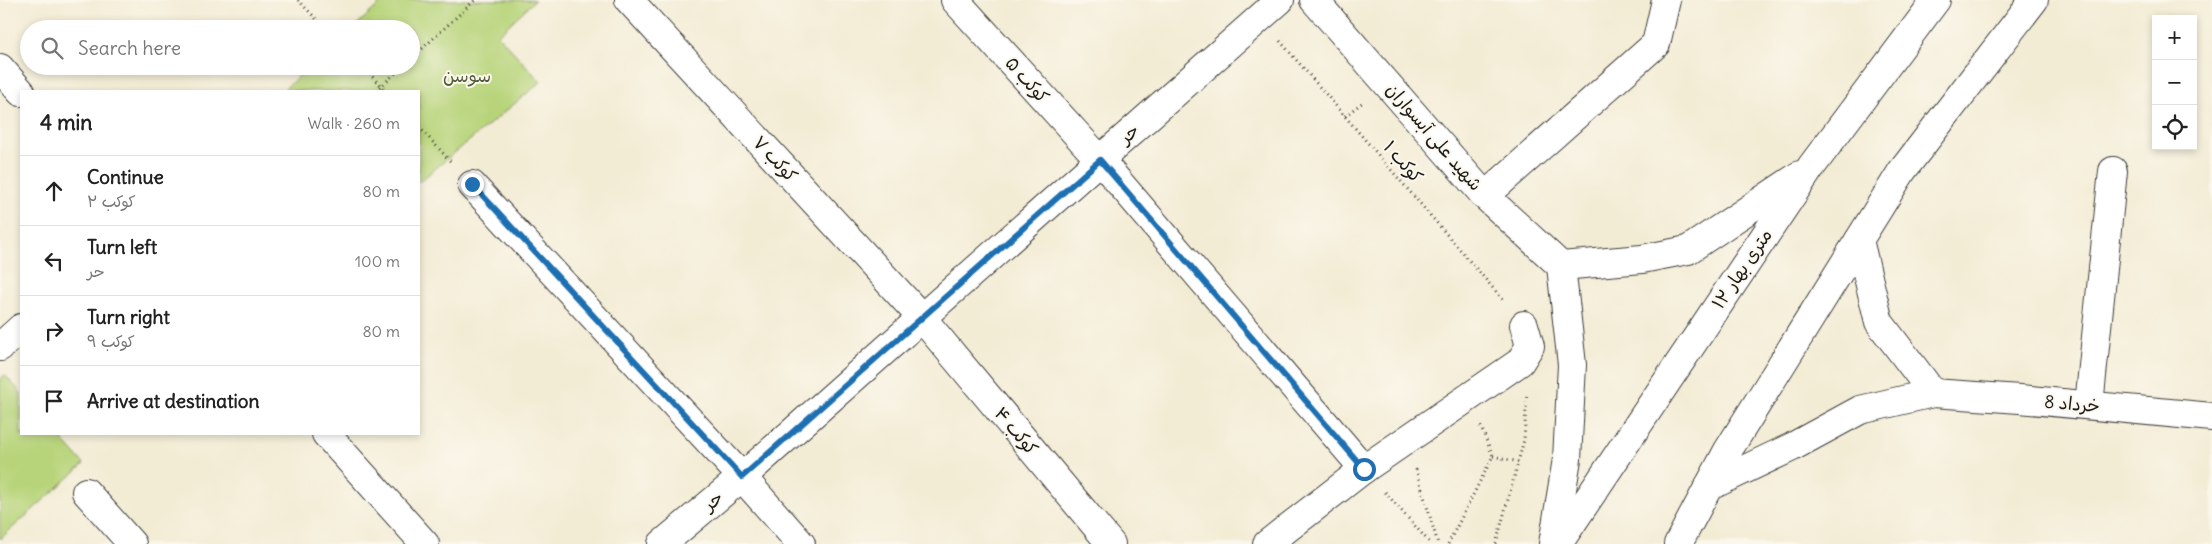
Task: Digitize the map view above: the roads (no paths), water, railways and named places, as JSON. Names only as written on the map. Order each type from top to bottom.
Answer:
[{"type":"street","name":"کوکب ۷","points":[[629,0],[922,318]]},
{"type":"street","name":"کوکب ۵","points":[[955,0],[1100,160],[1364,469]]},
{"type":"street","name":"شهید علی آبسواران","points":[[1314,0],[1486,196],[1560,266]]},
{"type":"street","points":[[1486,196],[1656,44],[1666,0]]},
{"type":"street","name":"۱۲ متری بهار","points":[[1558,544],[1811,167],[1936,0]]},
{"type":"street","points":[[1678,544],[1727,452],[1902,171],[2034,0]]},
{"type":"street","name":"حر","points":[[662,544],[742,477],[1270,9]]},
{"type":"street","points":[[0,68],[20,91]]},
{"type":"street","points":[[1553,544],[1567,459],[1572,365],[1560,266],[1642,258],[1688,250],[1811,167]]},
{"type":"street","points":[[2089,406],[2113,171]]},
{"type":"street","points":[[472,184],[742,477],[801,544]]},
{"type":"street","points":[[1859,240],[1879,322],[1933,393]]},
{"type":"street","name":"کوکب ۴","points":[[922,318],[1111,544]]},
{"type":"street","points":[[0,348],[20,329]]},
{"type":"street","points":[[1267,544],[1364,469],[1520,362],[1527,336]]},
{"type":"street","name":"خرداد 8","points":[[1708,487],[1792,447],[1860,410],[1933,393],[2212,417]]},
{"type":"street","points":[[327,435],[425,544]]},
{"type":"street","points":[[86,492],[132,544]]},
{"type":"park label","name":"سوسن","points":[[467,76]]}]
